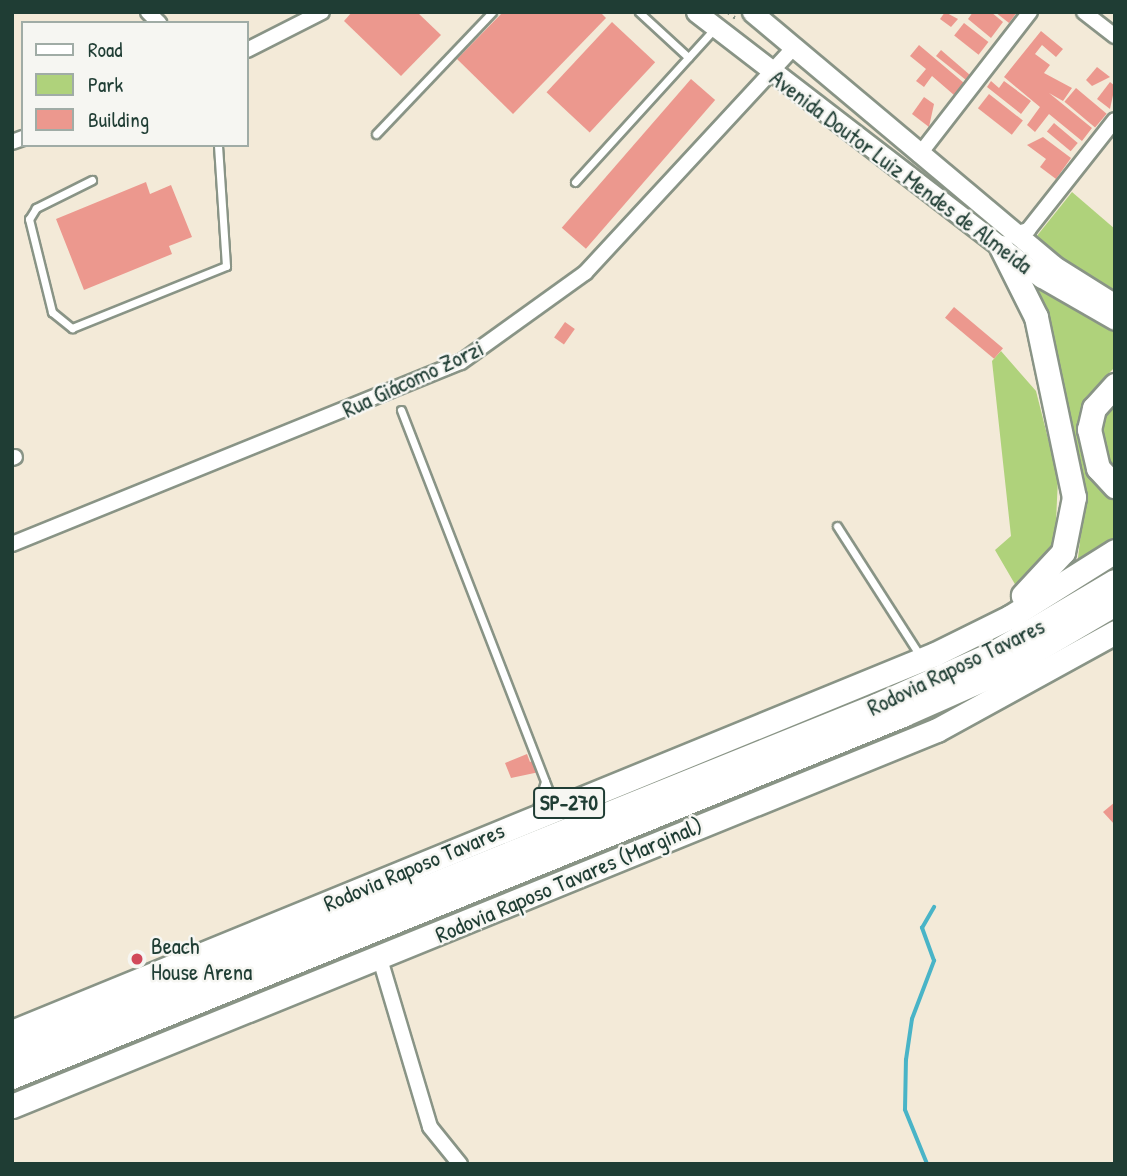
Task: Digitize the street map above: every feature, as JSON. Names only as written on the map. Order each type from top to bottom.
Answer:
[{"type":"highway","points":[[929,657],[1035,587],[1063,552],[1073,517],[1068,446],[1048,360],[1007,240]]},
{"type":"highway","points":[[1115,385],[1094,408],[1089,429],[1094,458],[1115,486]]},
{"type":"highway","name":"Rodovia Raposo Tavares","points":[[12,1032],[929,657],[1010,617],[1115,551]]},
{"type":"highway","name":"Rodovia Raposo Tavares","points":[[12,1055],[877,706],[993,654],[1115,582]]},
{"type":"highway","name":"Rodovia Raposo Tavares","points":[[12,1077],[903,715],[998,673],[1115,604]]},
{"type":"highway","name":"Rodovia Raposo Tavares (Marginal)","points":[[12,1105],[380,959],[937,730],[1033,681],[1115,632]]},
{"type":"highway","points":[[1033,681],[1115,649]]},
{"type":"main road","name":"Avenida Doutor Luiz Mendes de Almeida","points":[[696,12],[771,75],[894,166],[1007,240],[1115,304]]},
{"type":"main road","name":"Avenida Doutor Luiz Mendes de Almeida","points":[[752,12],[919,155],[1007,240],[1115,320]]},
{"type":"main road","points":[[894,166],[919,155]]},
{"type":"street","points":[[248,49],[322,12]]},
{"type":"street","points":[[919,155],[1030,12]]},
{"type":"street","points":[[1084,12],[1115,36]]},
{"type":"street","name":"Rua Giácomo Zorzi","points":[[12,544],[461,362],[578,281],[771,75],[793,48]]},
{"type":"street","points":[[1007,240],[1028,230],[1115,120]]},
{"type":"street","points":[[380,959],[430,1127],[460,1164]]},
{"type":"lane","points":[[376,134],[492,12]]},
{"type":"lane","points":[[639,12],[688,57]]},
{"type":"lane","points":[[575,181],[715,28]]},
{"type":"lane","points":[[92,180],[37,208],[29,219],[52,312],[72,328],[226,265],[218,147]]},
{"type":"lane","points":[[401,410],[545,782],[545,813]]},
{"type":"lane","points":[[837,526],[929,657]]},
{"type":"lane","points":[[545,782],[545,813]]},
{"type":"green space","points":[[1072,192],[1115,229],[1115,292],[1075,271],[1036,237]]},
{"type":"green space","points":[[1035,286],[1115,332],[1115,367],[1084,399],[1080,436],[1090,471],[1115,500],[1115,540],[1077,566],[1086,490],[1055,342]]},
{"type":"green space","points":[[1001,351],[1036,391],[1058,478],[1055,544],[1016,586],[995,550],[1011,536],[992,361]]},
{"type":"green space","points":[[1115,396],[1115,475],[1097,435]]},
{"type":"building","points":[[352,12],[417,12],[441,35],[401,76],[344,21]]},
{"type":"building","points":[[503,12],[600,12],[606,18],[513,114],[457,59]]},
{"type":"building","points":[[945,12],[958,19],[951,27],[940,19]]},
{"type":"building","points":[[973,12],[991,12],[1003,22],[991,38],[968,19]]},
{"type":"building","points":[[995,12],[1017,12],[1009,23]]},
{"type":"building","points":[[612,22],[655,62],[590,132],[547,92]]},
{"type":"building","points":[[964,23],[988,42],[979,55],[954,36]]},
{"type":"building","points":[[1041,31],[1063,49],[1056,57],[1042,45],[1035,54],[1050,65],[1044,73],[1072,88],[1063,101],[1049,93],[1092,128],[1082,141],[1049,114],[1035,132],[1027,125],[1040,107],[1004,77]]},
{"type":"building","points":[[919,45],[964,83],[954,95],[932,76],[924,87],[916,81],[926,69],[910,56]]},
{"type":"building","points":[[941,50],[970,75],[966,80],[936,56]]},
{"type":"building","points":[[1097,67],[1110,77],[1092,86],[1086,80]]},
{"type":"building","points":[[691,79],[715,100],[586,249],[562,228]]},
{"type":"building","points":[[991,81],[999,88],[1004,81],[1031,101],[1021,114],[987,87]]},
{"type":"building","points":[[1110,82],[1115,86],[1110,109],[1097,99]]},
{"type":"building","points":[[1076,88],[1107,114],[1095,128],[1064,102]]},
{"type":"building","points":[[989,94],[1023,120],[1012,135],[978,108]]},
{"type":"building","points":[[924,97],[934,104],[929,127],[912,114]]},
{"type":"building","points":[[1054,123],[1078,143],[1071,151],[1047,131]]},
{"type":"building","points":[[1043,137],[1071,158],[1056,179],[1040,167],[1046,159],[1027,145]]},
{"type":"building","points":[[146,182],[150,194],[171,185],[192,237],[169,246],[172,254],[84,290],[56,219]]},
{"type":"building","points":[[954,307],[1003,348],[994,359],[945,318]]},
{"type":"building","points":[[565,322],[575,329],[564,344],[554,338]]},
{"type":"building","points":[[527,754],[530,762],[539,758],[544,771],[511,778],[505,763]]},
{"type":"building","points":[[1115,802],[1115,825],[1103,812]]},
{"type":"waterway","points":[[927,1164],[905,1110],[906,1060],[912,1019],[934,961],[922,928],[934,907]]},
{"type":"place","name":"Beach House Arena","points":[[137,959]]}]
